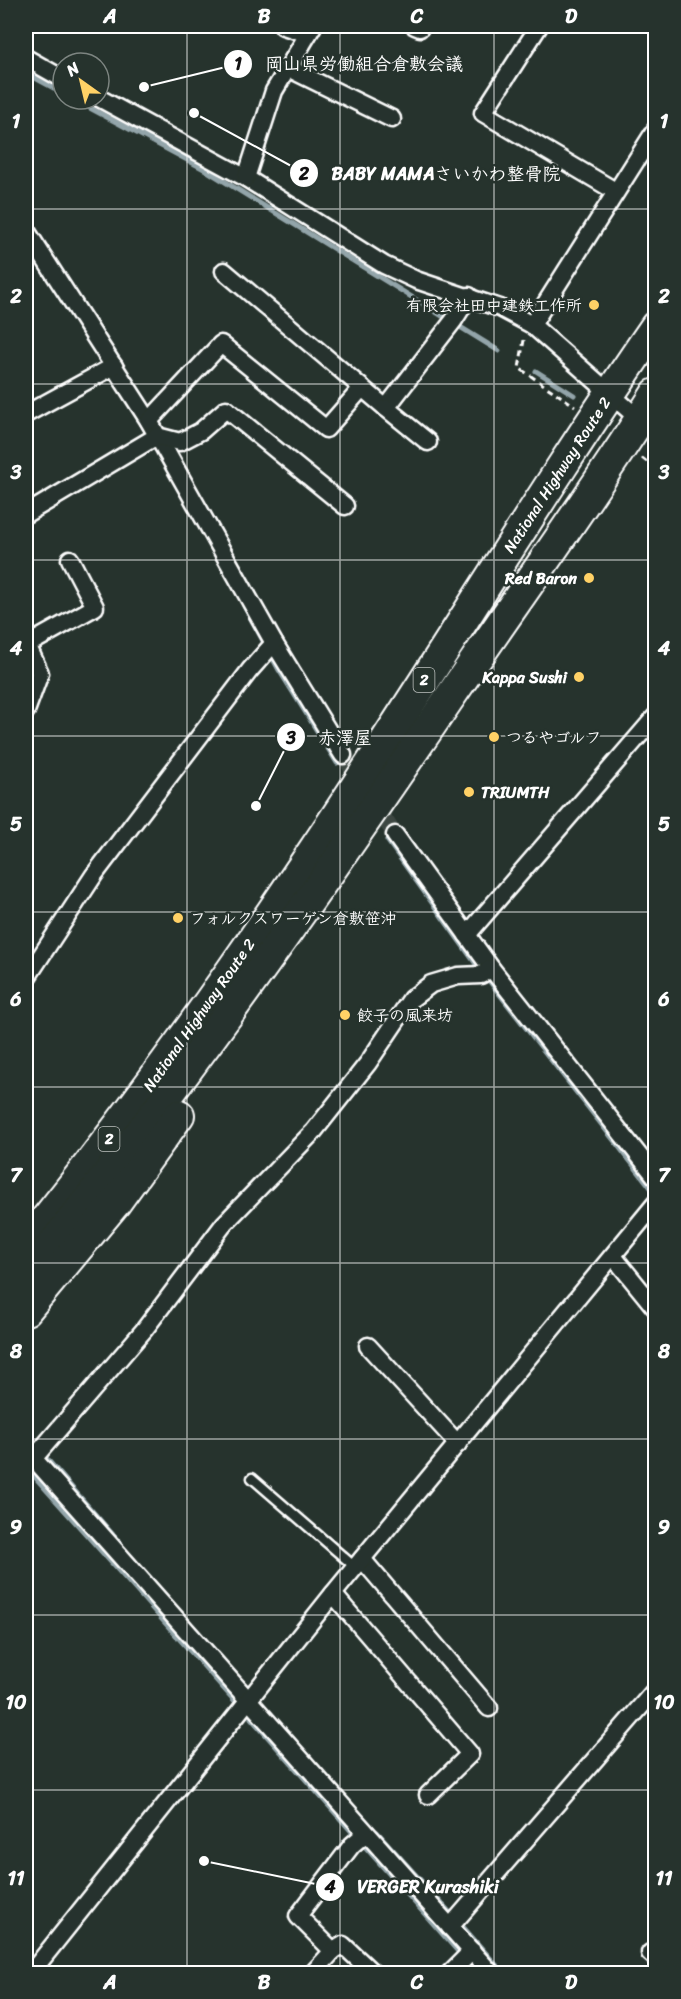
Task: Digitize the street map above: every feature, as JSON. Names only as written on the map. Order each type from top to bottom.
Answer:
[{"type":"highway","name":"National Highway Route 2","points":[[26,1244],[86,1170],[189,1032],[314,850],[610,393],[656,326]]},
{"type":"highway","name":"National Highway Route 2","points":[[26,1277],[109,1175],[206,1047],[319,890],[647,427],[656,394]]},
{"type":"highway","points":[[26,1310],[116,1202],[187,1105],[312,920],[319,890]]},
{"type":"highway","points":[[26,1219],[155,1057],[189,1032]]},
{"type":"street","points":[[246,178],[274,92],[310,30],[283,26]]},
{"type":"street","points":[[539,26],[483,113],[615,191]]},
{"type":"street","points":[[26,58],[51,72]]},
{"type":"street","points":[[288,68],[392,119]]},
{"type":"street","points":[[111,105],[246,178],[384,265],[416,280],[500,308],[528,333],[610,393],[647,427]]},
{"type":"street","points":[[528,333],[656,129]]},
{"type":"street","points":[[26,230],[109,369],[149,421],[153,439],[269,648],[343,755]]},
{"type":"street","points":[[224,271],[428,442]]},
{"type":"street","points":[[386,408],[452,323],[469,296]]},
{"type":"street","points":[[149,421],[221,344],[326,429],[362,388]]},
{"type":"street","points":[[26,414],[109,369]]},
{"type":"street","points":[[26,514],[153,439],[180,442],[201,431],[226,409],[345,506]]},
{"type":"street","points":[[26,711],[40,673],[26,644],[95,607],[70,559]]},
{"type":"street","points":[[26,979],[94,875],[269,648]]},
{"type":"street","points":[[467,935],[656,716]]},
{"type":"street","points":[[395,835],[467,935],[486,971],[656,1177]]},
{"type":"street","points":[[486,971],[431,984],[411,999],[368,1063],[314,1131],[224,1224],[144,1330],[35,1454],[248,1701],[361,1838],[450,1927],[463,1963],[492,1974]]},
{"type":"street","points":[[30,1974],[333,1594],[656,1203]]},
{"type":"street","points":[[613,1256],[656,1309]]},
{"type":"street","points":[[368,1346],[458,1444]]},
{"type":"street","points":[[359,1563],[489,1708]]},
{"type":"street","points":[[333,1594],[471,1754],[428,1795]]},
{"type":"street","points":[[450,1927],[656,1689]]},
{"type":"street","points":[[333,1951],[298,1916],[361,1838]]},
{"type":"street","points":[[312,1974],[333,1951],[343,1945],[374,1974]]},
{"type":"lane","points":[[252,1478],[359,1563]]},
{"type":"path","points":[[528,333],[519,368],[575,406]]},
{"type":"path","points":[[642,458],[656,469]]},
{"type":"waterway","points":[[26,73],[51,87]]},
{"type":"waterway","points":[[95,111],[206,170],[499,351]]},
{"type":"waterway","points":[[536,371],[574,395]]},
{"type":"waterway","points":[[651,456],[656,460]]},
{"type":"waterway","points":[[244,606],[279,670],[337,763]]},
{"type":"waterway","points":[[387,840],[476,964],[652,1189]]},
{"type":"waterway","points":[[26,1435],[121,1544]]},
{"type":"waterway","points":[[26,1467],[234,1700]]},
{"type":"waterway","points":[[251,1718],[478,1974]]},
{"type":"waterway","points":[[377,1832],[452,1915]]},
{"type":"waterway","points":[[463,1927],[504,1974]]},
{"type":"tunnel","points":[[343,755],[395,835]]},
{"type":"place","name":"岡山県労働組合倉敷会議","points":[[144,87]]},
{"type":"place","name":"BABY MAMAさいかわ整骨院","points":[[194,113]]},
{"type":"place","name":"有限会社田中建鉄工作所","points":[[594,305]]},
{"type":"place","name":"Red Baron","points":[[589,578]]},
{"type":"place","name":"Kappa Sushi","points":[[579,677]]},
{"type":"place","name":"つるやゴルフ","points":[[494,737]]},
{"type":"place","name":"TRIUMTH","points":[[469,792]]},
{"type":"place","name":"赤澤屋","points":[[256,806]]},
{"type":"place","name":"フォルクスワーゲン倉敷笹沖","points":[[178,918]]},
{"type":"place","name":"餃子の風来坊","points":[[345,1015]]},
{"type":"place","name":"VERGER Kurashiki","points":[[204,1861]]}]
